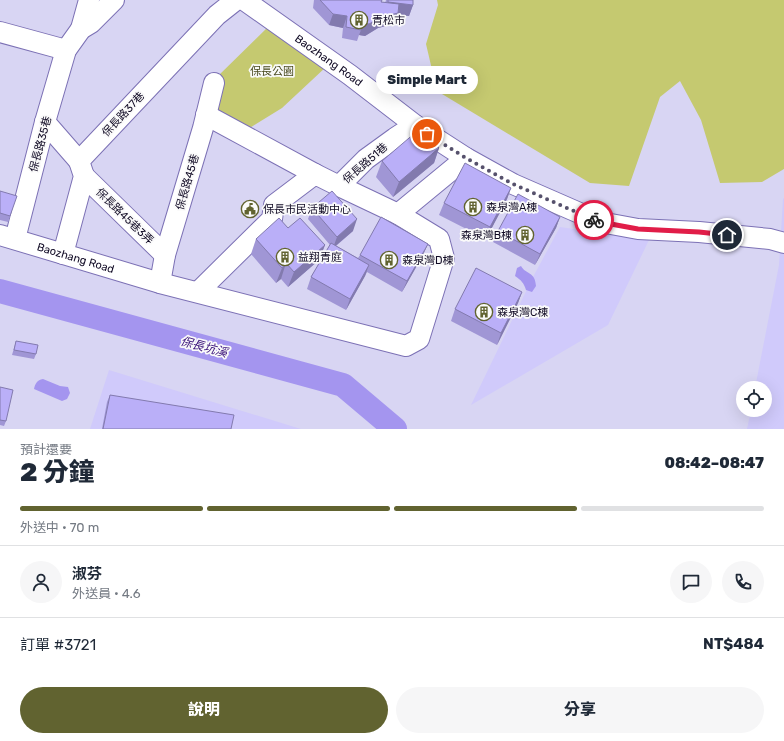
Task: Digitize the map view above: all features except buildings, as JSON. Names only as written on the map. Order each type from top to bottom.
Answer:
[{"type":"street","points":[[81,29],[89,0]]},
{"type":"street","points":[[81,29],[91,23],[114,0]]},
{"type":"street","name":"保長路37巷","points":[[63,254],[82,168],[217,15],[236,0]]},
{"type":"street","name":"Baozhang Road","points":[[244,0],[350,75],[415,125],[466,158],[513,184],[600,222],[638,229],[699,232],[777,241]]},
{"type":"street","name":"保長路35巷","points":[[8,237],[45,122],[66,50],[81,29]]},
{"type":"street","points":[[0,32],[66,50]]},
{"type":"street","name":"保長路45巷","points":[[160,282],[165,255],[214,83]]},
{"type":"street","name":"保長路51巷","points":[[206,115],[339,186],[366,159],[415,125]]},
{"type":"street","name":"保長路45巷3弄","points":[[45,122],[82,168],[165,255]]},
{"type":"street","points":[[339,186],[398,214],[466,158]]},
{"type":"street","points":[[198,292],[272,219],[274,205],[315,174]]},
{"type":"street","name":"Baozhang Road","points":[[8,237],[160,282],[406,346],[419,339],[444,258],[439,239],[398,214]]},
{"type":"shaded area","points":[[784,198],[784,429],[747,429],[750,417],[772,417],[772,381],[756,381],[779,265]]},
{"type":"shaded area","points":[[560,227],[649,240],[608,325],[471,405],[533,277]]},
{"type":"shaded area","points":[[521,266],[534,278],[536,286],[532,292],[526,290],[522,282],[515,276],[517,268]]},
{"type":"shaded area","points":[[109,370],[301,429],[90,429]]},
{"type":"shaded area","points":[[43,379],[60,386],[68,387],[70,393],[67,399],[62,401],[34,389],[37,382]]},
{"type":"green space","points":[[437,0],[784,0],[784,169],[762,182],[720,183],[701,120],[680,81],[660,97],[629,186],[590,183],[437,91],[426,44],[438,5]]},
{"type":"green space","name":"保長公園","points":[[269,26],[326,67],[282,108],[248,129],[214,109],[217,77]]},
{"type":"waterway","name":"保長坑溪","points":[[0,291],[343,385],[395,429]]},
{"type":"way so far","points":[[427,134],[513,184],[594,220]]},
{"type":"place","name":"青松市","points":[[359,20]]},
{"type":"place","name":"Simple Mart","points":[[427,134]]},
{"type":"place","name":"森泉灣A棟","points":[[473,207]]},
{"type":"place","name":"保長市民活動中心","points":[[250,209]]},
{"type":"place","name":"森泉灣B棟","points":[[525,235]]},
{"type":"place","name":"益翔青庭","points":[[285,257]]},
{"type":"place","name":"森泉灣D棟","points":[[389,260]]},
{"type":"place","name":"森泉灣C棟","points":[[484,312]]},
{"type":"route","points":[[594,220],[638,229],[727,235]]}]
